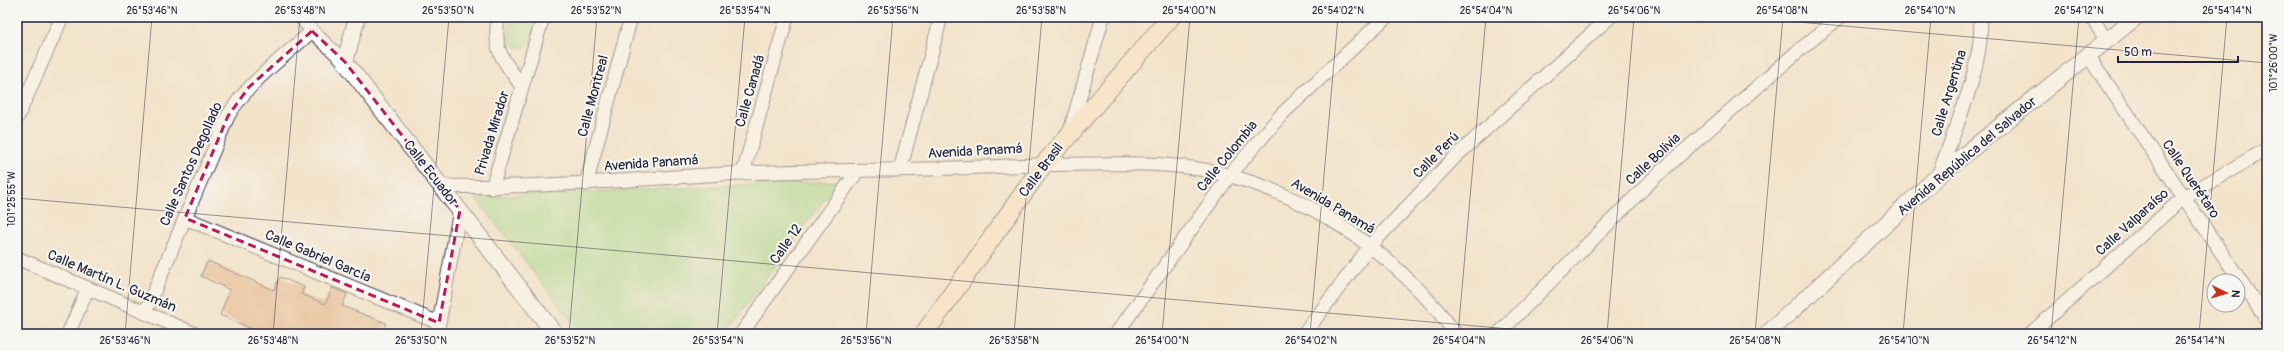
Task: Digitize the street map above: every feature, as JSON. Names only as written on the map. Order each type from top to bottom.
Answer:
[{"type":"main road","name":"Calle Brasil","points":[[924,334],[1044,164],[1171,17]]},
{"type":"street","points":[[17,118],[62,17]]},
{"type":"street","name":"Calle Ecuador","points":[[301,17],[312,31],[345,62],[556,334]]},
{"type":"street","points":[[345,62],[356,17]]},
{"type":"street","name":"Privada Mirador","points":[[498,17],[495,36],[498,49],[522,87]]},
{"type":"street","name":"Privada Mirador","points":[[492,188],[543,17]]},
{"type":"street","name":"Calle Montreal","points":[[586,184],[631,17]]},
{"type":"street","name":"Calle Canadá","points":[[743,173],[787,17]]},
{"type":"street","points":[[900,170],[942,17]]},
{"type":"street","points":[[1070,133],[1102,17]]},
{"type":"street","name":"Calle Colombia","points":[[1116,334],[1230,175],[1290,105],[1386,17]]},
{"type":"street","name":"Calle Perú","points":[[1304,334],[1370,246],[1466,147],[1610,17]]},
{"type":"street","name":"Calle Bolivia","points":[[1498,334],[1658,175],[1797,52],[1840,17]]},
{"type":"street","name":"Calle Argentina","points":[[1938,176],[1977,63],[1982,28],[1980,17]]},
{"type":"street","points":[[2092,17],[2107,42]]},
{"type":"street","name":"Avenida República del Salvador","points":[[1767,334],[1938,176],[2107,42],[2136,17]]},
{"type":"street","name":"Calle Santos Degollado","points":[[145,313],[228,116],[237,100],[312,31]]},
{"type":"street","name":"Calle Querétaro","points":[[2088,57],[2267,320]]},
{"type":"street","name":"Calle Valparaíso","points":[[2030,334],[2184,197],[2267,149]]},
{"type":"street","name":"Avenida Panamá","points":[[441,186],[492,188],[586,184],[743,173],[857,172],[1044,164],[1146,163],[1190,167],[1230,175],[1284,194],[1370,246],[1417,288],[1456,334]]},
{"type":"street","name":"Calle 12","points":[[741,334],[857,172]]},
{"type":"street","points":[[438,329],[460,210]]},
{"type":"street","name":"Calle Gabriel García","points":[[185,218],[438,329]]},
{"type":"street","name":"Calle Martín L. Guzmán","points":[[17,258],[195,334]]},
{"type":"street","points":[[68,334],[88,288]]},
{"type":"highlighted area","points":[[312,31],[345,62],[460,210],[439,323],[185,218],[228,116],[249,87]]},
{"type":"green space","points":[[511,17],[537,17],[531,41],[524,48],[513,45],[507,39]]},
{"type":"green space","points":[[838,181],[725,334],[582,334],[475,197]]},
{"type":"building","points":[[208,261],[274,290],[280,277],[304,287],[301,294],[325,304],[332,288],[347,294],[342,306],[386,323],[381,334],[263,334],[220,315],[230,290],[201,276]]}]
